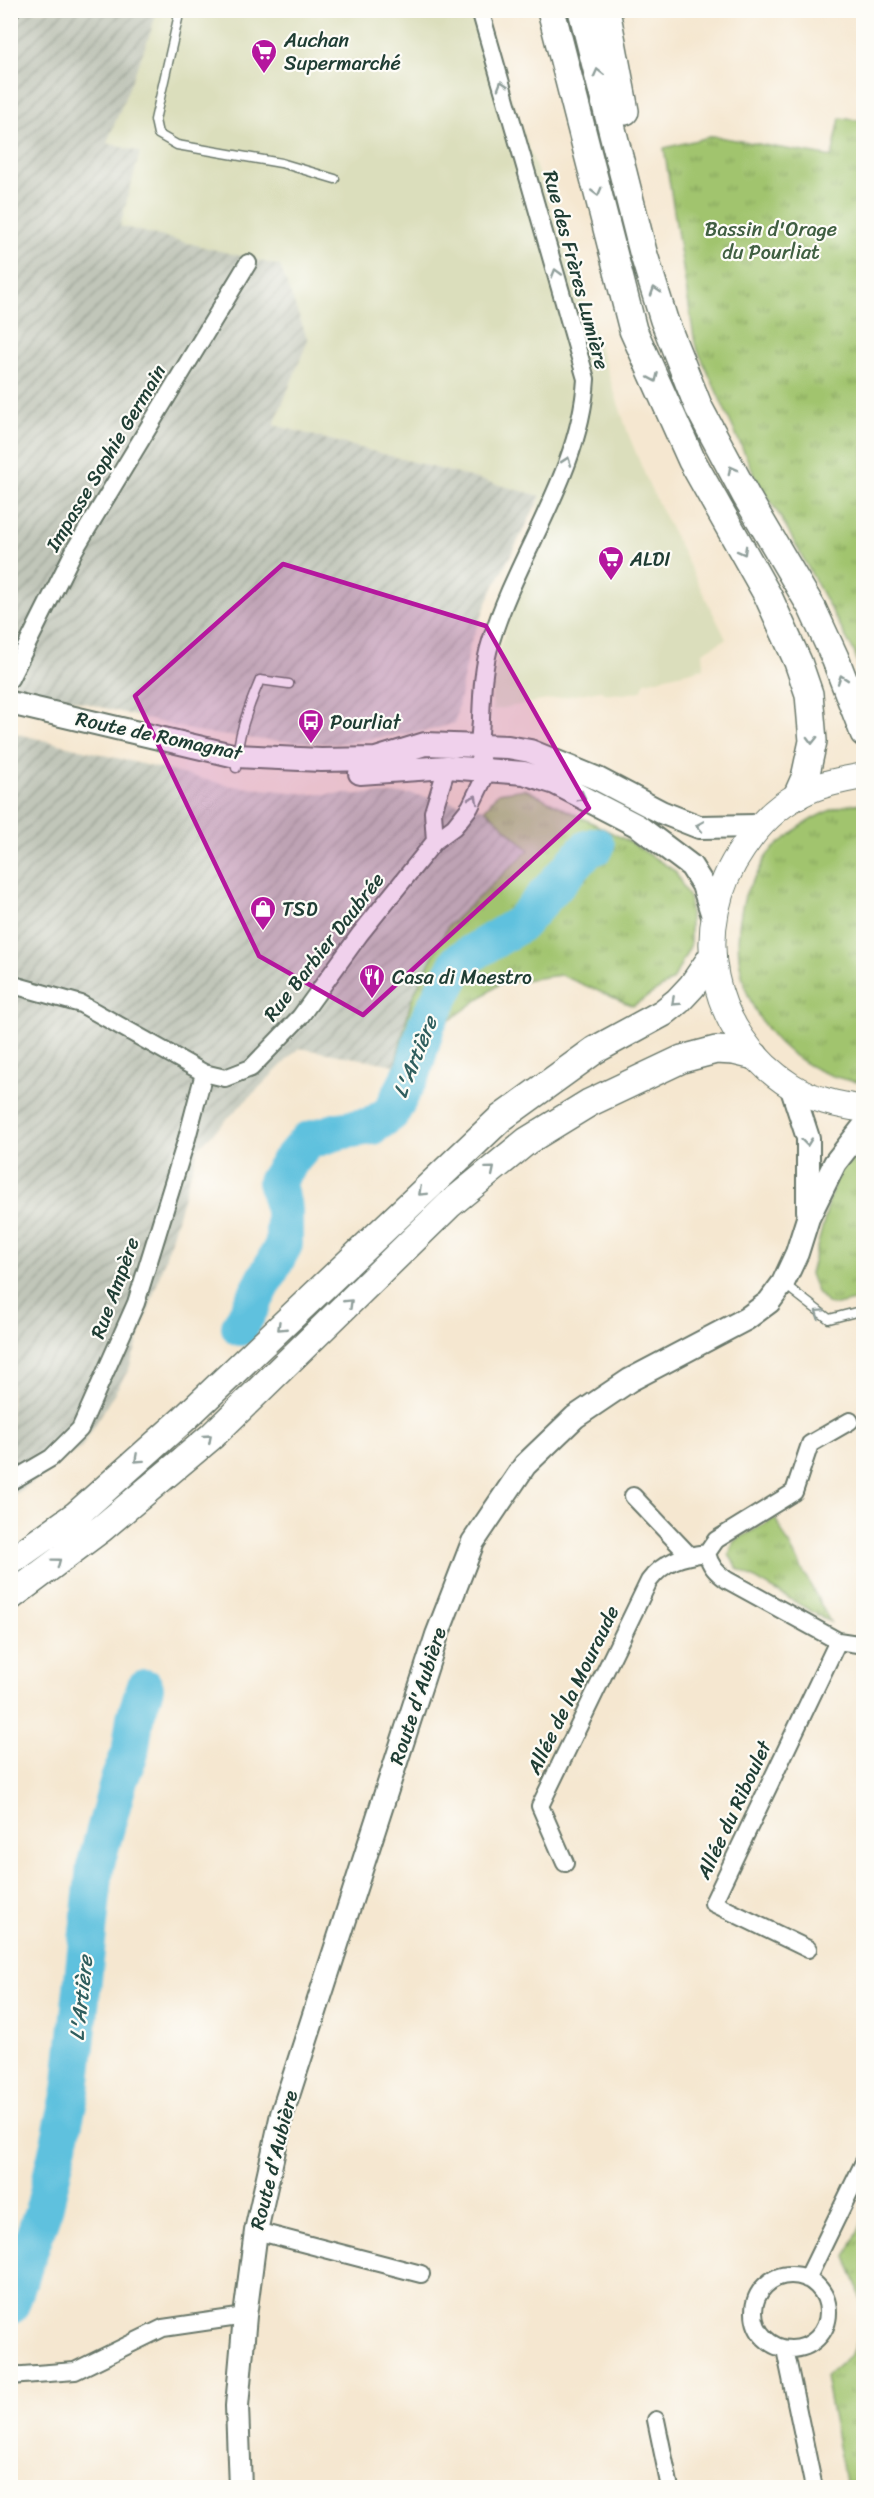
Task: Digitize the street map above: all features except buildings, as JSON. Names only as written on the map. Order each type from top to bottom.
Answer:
[{"type":"highway","points":[[551,10],[633,330],[692,461],[768,596],[809,694],[813,741],[806,778],[797,796]]},
{"type":"highway","points":[[582,10],[643,252],[664,320],[699,408],[746,496],[813,608],[864,733]]},
{"type":"highway","points":[[606,10],[633,155],[643,252]]},
{"type":"highway","points":[[10,1562],[76,1515],[185,1418],[501,1118],[595,1050],[663,1013],[692,986],[712,957]]},
{"type":"highway","points":[[10,1597],[101,1529],[212,1436],[449,1205],[527,1141],[590,1103],[682,1059],[716,1050],[755,1056]]},
{"type":"main road","name":"Route de Romagnat","points":[[10,703],[280,773],[352,774],[447,767],[482,757],[530,751],[598,779],[661,812],[699,827],[758,826]]},
{"type":"main road","name":"Route de Romagnat","points":[[10,715],[236,762],[376,759],[425,744],[482,757],[555,783],[638,826],[691,866],[703,885],[713,916]]},
{"type":"main road","points":[[864,776],[832,781],[797,796],[758,826],[729,868],[713,916],[712,957],[719,993],[733,1027],[755,1056],[791,1086],[833,1104],[864,1109]]},
{"type":"main road","name":"Route d'Aubière","points":[[791,1086],[808,1138],[808,1218]]},
{"type":"main road","name":"Route d'Aubière","points":[[240,2487],[237,2406],[245,2316],[255,2232],[282,2114],[437,1635],[473,1542],[525,1464],[575,1418],[630,1380],[746,1319],[769,1302],[783,1283],[797,1253],[808,1218],[835,1163],[864,1126]]},
{"type":"street","name":"Rue des Frères Lumière","points":[[480,10],[586,379],[582,413],[565,467],[545,515],[521,562],[491,641],[482,687],[482,757]]},
{"type":"street","name":"Impasse Sophie Germain","points":[[10,679],[75,549],[248,263]]},
{"type":"street","name":"Rue Barbier Daubrée","points":[[10,984],[81,1004],[204,1073],[225,1078],[252,1068],[300,1017],[360,934],[435,842],[454,827],[470,807],[482,757]]},
{"type":"street","points":[[435,842],[433,812],[447,767]]},
{"type":"street","name":"Rue Ampère","points":[[10,1482],[51,1458],[80,1429],[136,1304],[187,1138],[204,1073]]},
{"type":"street","points":[[850,1421],[810,1444],[794,1492],[716,1540],[706,1553],[715,1571],[727,1580],[838,1641],[864,1645]]},
{"type":"street","points":[[633,1496],[689,1555]]},
{"type":"street","name":"Allée de la Mouraude","points":[[565,1863],[540,1806],[650,1581],[658,1569],[669,1562],[689,1555],[706,1553]]},
{"type":"street","name":"Allée du Riboulet","points":[[808,1949],[713,1904],[838,1641]]},
{"type":"street","points":[[807,2279],[864,2162]]},
{"type":"street","points":[[255,2232],[421,2274]]},
{"type":"street","points":[[789,2275],[807,2279],[816,2284],[827,2301],[827,2322],[816,2340],[807,2346],[785,2349],[774,2346],[758,2329],[755,2306],[759,2295],[771,2281],[789,2275]]},
{"type":"street","points":[[10,2376],[75,2371],[164,2328],[245,2316]]},
{"type":"street","points":[[785,2349],[814,2487]]},
{"type":"street","points":[[656,2420],[670,2487]]},
{"type":"lane","points":[[180,10],[156,120],[158,134],[177,145],[281,163],[335,179]]},
{"type":"lane","points":[[236,762],[248,710],[260,680],[289,684]]},
{"type":"lane","points":[[783,1283],[807,1305],[829,1319],[864,1310]]},
{"type":"highlighted area","points":[[283,564],[486,626],[589,808],[363,1015],[259,956],[135,696]]},
{"type":"shaded area","points":[[11,11],[157,11],[107,143],[140,152],[120,226],[280,266],[308,340],[274,425],[541,496],[491,593],[470,644],[455,723],[431,730],[335,744],[264,740],[202,733],[11,684]]},
{"type":"shaded area","points":[[157,11],[480,11],[589,316],[629,436],[650,487],[726,639],[703,652],[704,668],[645,682],[641,691],[624,694],[603,693],[601,690],[493,710],[491,690],[500,645],[512,612],[541,496],[274,425],[308,340],[280,267],[119,226],[139,152],[107,143]]},
{"type":"shaded area","points":[[10,732],[232,786],[311,794],[412,794],[485,809],[529,850],[448,926],[412,998],[395,1065],[299,1048],[198,1148],[129,1369],[81,1448],[11,1497]]},
{"type":"green space","name":"Bassin d'Orage du Pourliat","points":[[840,118],[864,121],[863,682],[855,654],[780,516],[758,483],[695,344],[664,148],[713,136],[832,157]]},
{"type":"green space","points":[[525,789],[630,842],[675,871],[690,900],[690,946],[673,980],[633,1006],[561,975],[501,983],[438,1029],[395,1065],[412,998],[448,926],[529,850],[485,809],[498,793]]},
{"type":"green space","points":[[864,803],[863,1083],[830,1075],[802,1061],[778,1042],[760,1018],[747,991],[740,961],[739,929],[746,893],[771,850],[815,818],[833,809]]},
{"type":"green space","points":[[863,1135],[863,1299],[837,1305],[828,1304],[817,1292],[810,1274],[837,1172]]},
{"type":"green space","points":[[775,1518],[830,1622],[738,1569],[729,1555],[734,1541]]},
{"type":"green space","points":[[863,2220],[863,2311],[857,2284],[846,2257]]},
{"type":"green space","points":[[863,2311],[863,2487],[846,2487],[825,2377],[851,2354],[862,2328]]},
{"type":"waterway","name":"L'Artière","points":[[240,1327],[284,1244],[284,1210],[276,1182],[289,1162],[307,1141],[339,1131],[372,1126],[391,1113],[413,1071],[427,1023],[459,961],[520,924],[587,849],[596,846]]},
{"type":"waterway","name":"L'Artière","points":[[10,2306],[45,2205],[71,2091],[95,1867],[119,1780],[130,1753],[135,1718],[145,1688]]},
{"type":"place","name":"Auchan Supermarché","points":[[264,75]]},
{"type":"place","name":"ALDI","points":[[611,582]]},
{"type":"place","name":"Pourliat","points":[[311,745]]},
{"type":"place","name":"TSD","points":[[263,932]]},
{"type":"place","name":"Casa di Maestro","points":[[372,1000]]}]
